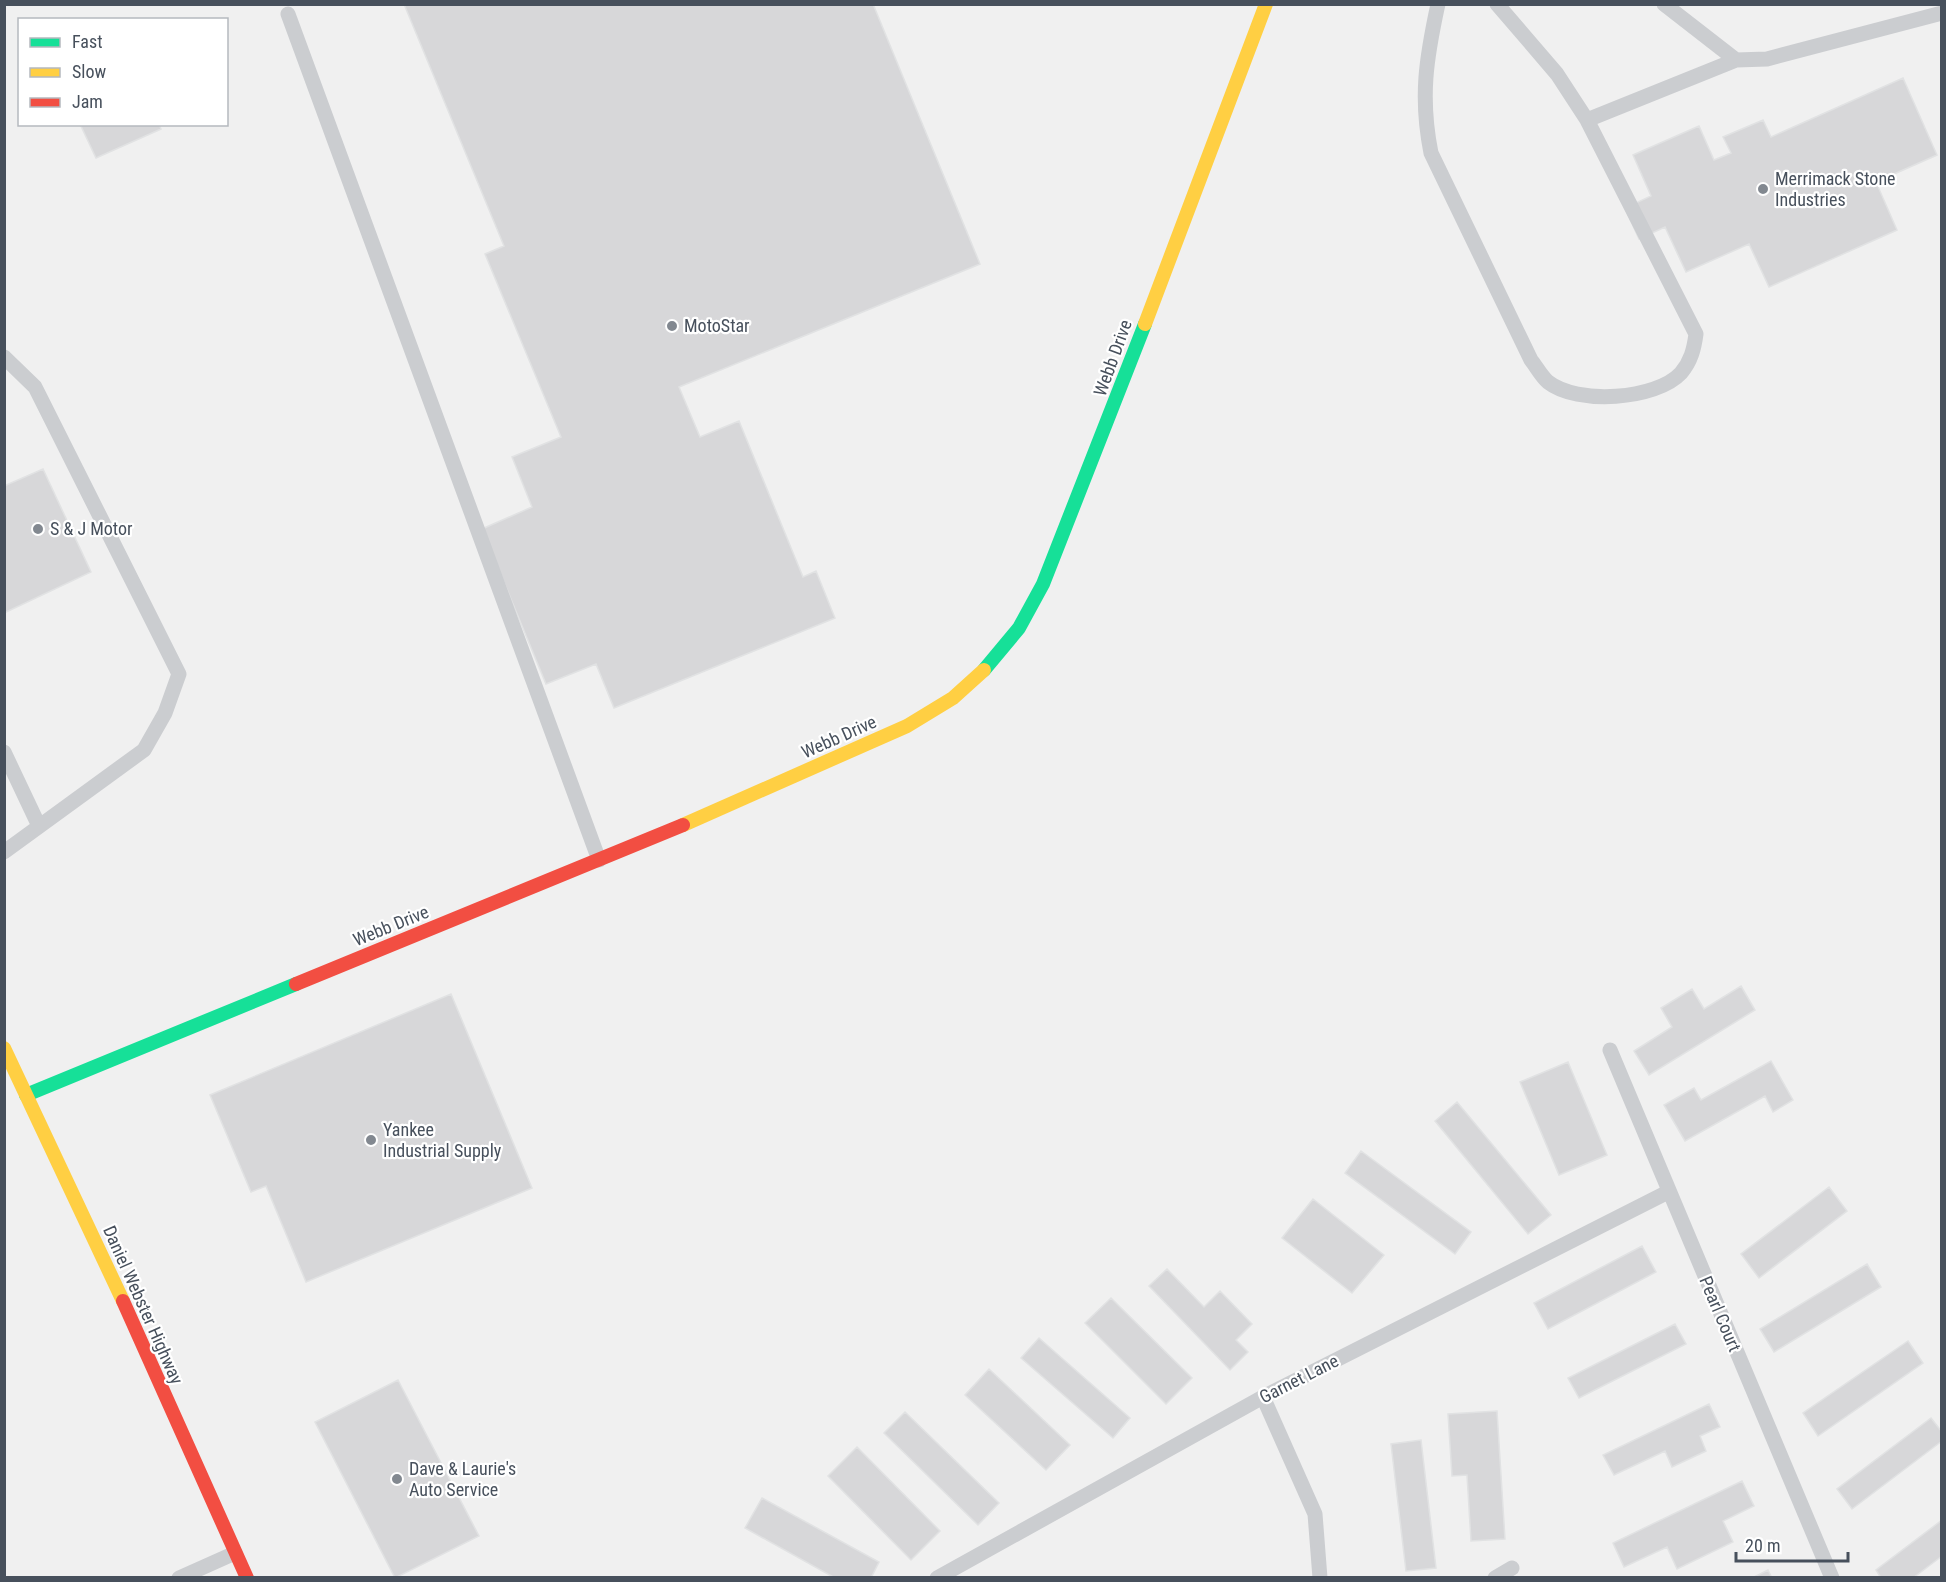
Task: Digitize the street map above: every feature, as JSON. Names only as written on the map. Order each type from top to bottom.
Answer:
[{"type":"street","name":"Webb Drive","points":[[26,1095],[599,860],[907,726],[953,698],[989,665],[1019,628],[1043,584],[1105,430],[1266,4]]},
{"type":"street","name":"Daniel Webster Highway","points":[[4,1048],[116,1286],[247,1578]]},
{"type":"lane","points":[[1438,4],[1424,83],[1424,118],[1431,153],[1531,360],[1548,382],[1576,394],[1610,397],[1648,392],[1680,374],[1693,356],[1696,334],[1587,120],[1557,74],[1497,4]]},
{"type":"lane","points":[[1664,4],[1736,60]]},
{"type":"lane","points":[[1587,120],[1736,60],[1767,59],[1941,13]]},
{"type":"lane","points":[[288,14],[599,860]]},
{"type":"lane","points":[[4,357],[35,387],[179,674],[165,713],[144,750],[4,852]]},
{"type":"lane","points":[[4,752],[39,826]]},
{"type":"lane","name":"Pearl Court","points":[[1610,1050],[1832,1578]]},
{"type":"lane","name":"Garnet Lane","points":[[937,1578],[1263,1397],[1668,1192]]},
{"type":"lane","points":[[1263,1397],[1315,1514],[1320,1578]]},
{"type":"lane","points":[[179,1578],[235,1553]]},
{"type":"lane","points":[[1495,1578],[1512,1568]]},
{"type":"building","name":"MotoStar","points":[[404,4],[873,4],[980,264],[679,387],[700,437],[739,421],[803,577],[816,571],[835,618],[614,708],[596,664],[546,684],[482,529],[532,507],[512,457],[561,437],[485,254],[504,246]]},
{"type":"building","name":"Merrimack Stone Industries","points":[[1903,78],[1937,155],[1876,182],[1897,230],[1769,287],[1749,244],[1686,272],[1665,227],[1639,239],[1625,208],[1651,196],[1633,155],[1699,126],[1714,160],[1731,153],[1723,137],[1763,120],[1771,137]]},
{"type":"building","points":[[81,126],[160,126],[161,129],[96,158]]},
{"type":"building","name":"S & J Motor","points":[[43,469],[91,572],[4,613],[4,486]]},
{"type":"building","points":[[1741,986],[1755,1010],[1649,1075],[1634,1051],[1672,1027],[1661,1008],[1692,989],[1704,1009]]},
{"type":"building","name":"Yankee Industrial Supply","points":[[451,994],[532,1188],[306,1282],[266,1186],[251,1192],[210,1095]]},
{"type":"building","points":[[1771,1061],[1793,1100],[1773,1112],[1765,1096],[1685,1141],[1664,1105],[1694,1088],[1701,1100]]},
{"type":"building","points":[[1568,1062],[1607,1155],[1559,1175],[1520,1082]]},
{"type":"building","points":[[1457,1102],[1551,1215],[1528,1234],[1435,1121]]},
{"type":"building","points":[[1361,1151],[1471,1232],[1455,1254],[1345,1173]]},
{"type":"building","points":[[1829,1187],[1847,1211],[1759,1278],[1741,1254]]},
{"type":"building","points":[[1313,1199],[1384,1255],[1352,1293],[1282,1238]]},
{"type":"building","points":[[1642,1246],[1656,1272],[1548,1329],[1534,1303]]},
{"type":"building","points":[[1867,1264],[1881,1287],[1774,1352],[1760,1329]]},
{"type":"building","points":[[1167,1269],[1204,1307],[1220,1291],[1252,1324],[1236,1340],[1248,1352],[1230,1370],[1149,1286]]},
{"type":"building","points":[[1111,1298],[1192,1378],[1166,1404],[1085,1323]]},
{"type":"building","points":[[1675,1324],[1686,1344],[1579,1398],[1568,1378]]},
{"type":"building","points":[[1039,1338],[1130,1418],[1113,1438],[1021,1358]]},
{"type":"building","points":[[1908,1341],[1923,1363],[1818,1436],[1803,1413]]},
{"type":"building","points":[[989,1369],[1070,1445],[1046,1470],[965,1395]]},
{"type":"building","name":"Dave & Laurie's Auto Service","points":[[398,1380],[479,1536],[395,1578],[315,1422]]},
{"type":"building","points":[[1709,1404],[1720,1427],[1700,1436],[1706,1451],[1672,1467],[1665,1451],[1614,1475],[1603,1455]]},
{"type":"building","points":[[1497,1411],[1505,1539],[1471,1541],[1467,1475],[1452,1476],[1448,1414]]},
{"type":"building","points":[[905,1412],[999,1503],[978,1525],[884,1433]]},
{"type":"building","points":[[1931,1418],[1942,1432],[1942,1441],[1852,1509],[1837,1489]]},
{"type":"building","points":[[1421,1440],[1436,1568],[1406,1571],[1391,1444]]},
{"type":"building","points":[[857,1447],[940,1531],[911,1560],[828,1476]]},
{"type":"building","points":[[1742,1481],[1754,1506],[1723,1521],[1733,1542],[1677,1569],[1667,1547],[1624,1567],[1613,1543]]},
{"type":"building","points":[[762,1498],[879,1562],[871,1578],[835,1578],[745,1528]]},
{"type":"building","points":[[1942,1520],[1942,1556],[1913,1578],[1881,1578],[1876,1570]]},
{"type":"building","points":[[1768,1570],[1772,1578],[1752,1578]]},
{"type":"traffic: fast","points":[[984,670],[1019,628],[1043,584],[1145,324]]},
{"type":"traffic: fast","points":[[26,1095],[296,984]]},
{"type":"traffic: slow","points":[[1145,324],[1266,4]]},
{"type":"traffic: slow","points":[[683,825],[907,726],[953,698],[984,670]]},
{"type":"traffic: slow","points":[[4,1048],[123,1301]]},
{"type":"traffic: jam","points":[[296,984],[683,825]]},
{"type":"traffic: jam","points":[[123,1301],[247,1578]]},
{"type":"place","name":"Merrimack Stone Industries","points":[[1763,189]]},
{"type":"place","name":"MotoStar","points":[[672,326]]},
{"type":"place","name":"S & J Motor","points":[[38,529]]},
{"type":"place","name":"Yankee Industrial Supply","points":[[371,1140]]},
{"type":"place","name":"Dave & Laurie's Auto Service","points":[[397,1479]]}]
